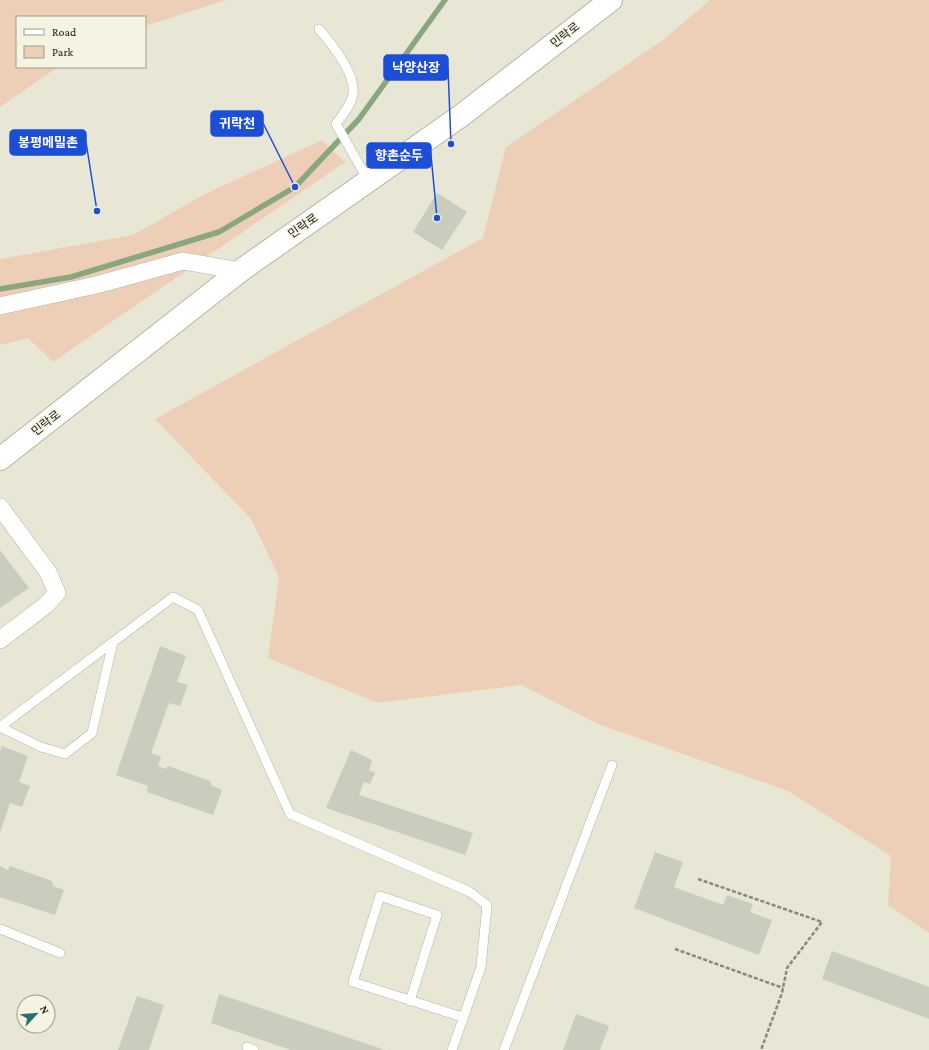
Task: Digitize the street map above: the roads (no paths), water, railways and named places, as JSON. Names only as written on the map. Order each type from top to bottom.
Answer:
[{"type":"main road","name":"민락로","points":[[0,459],[240,271],[462,115],[611,0]]},
{"type":"street","points":[[0,306],[96,285],[183,261],[240,271]]},
{"type":"street","points":[[0,507],[48,572],[57,593],[46,605],[0,640]]},
{"type":"lane","points":[[319,29],[333,45],[350,77],[353,94],[348,106],[336,124],[368,180]]},
{"type":"lane","points":[[113,642],[92,733],[65,754],[40,747],[0,727],[113,642],[173,597],[198,610],[290,814],[470,892],[487,905],[481,967],[462,1017],[452,1050]]},
{"type":"lane","points":[[504,1050],[612,765]]},
{"type":"lane","points":[[410,1001],[437,914],[380,896],[353,982],[410,1001],[462,1017]]},
{"type":"lane","points":[[0,929],[60,953]]},
{"type":"waterway","points":[[0,289],[71,277],[219,232],[295,187],[359,119],[445,0]]},
{"type":"place","name":"낙양산장","points":[[451,144]]},
{"type":"place","name":"귀락천","points":[[295,187]]},
{"type":"place","name":"봉평메밀촌","points":[[97,211]]},
{"type":"place","name":"향촌순두","points":[[437,218]]}]
